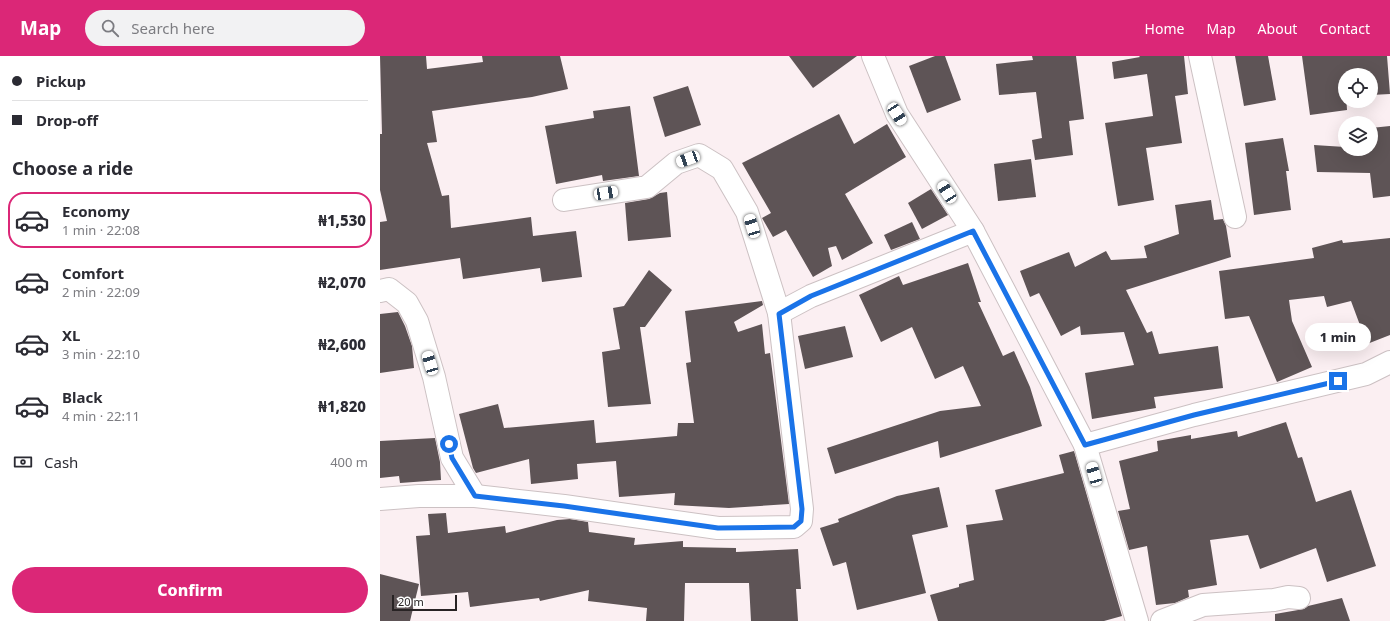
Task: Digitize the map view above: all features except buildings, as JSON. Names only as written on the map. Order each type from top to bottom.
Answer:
[{"type":"street","points":[[873,56],[897,114],[973,231],[1085,445],[1137,621]]},
{"type":"street","points":[[1200,56],[1235,217]]},
{"type":"street","points":[[380,499],[419,496],[475,496],[564,506],[718,528],[794,527],[801,521],[802,509],[779,314],[747,212],[722,169],[699,154],[676,163],[647,186],[564,200]]},
{"type":"street","points":[[779,314],[811,296],[973,231]]},
{"type":"street","points":[[380,291],[389,289],[407,303],[417,321],[434,377],[452,458],[475,496]]},
{"type":"street","points":[[1085,445],[1194,415],[1366,374],[1390,362]]},
{"type":"street","points":[[1162,621],[1203,605],[1274,600],[1288,597],[1299,598]]},
{"type":"route","points":[[449,444],[452,458],[475,496],[564,506],[718,528],[794,527],[801,521],[802,509],[779,314],[811,296],[973,231],[1085,445],[1194,415],[1338,381]]}]
